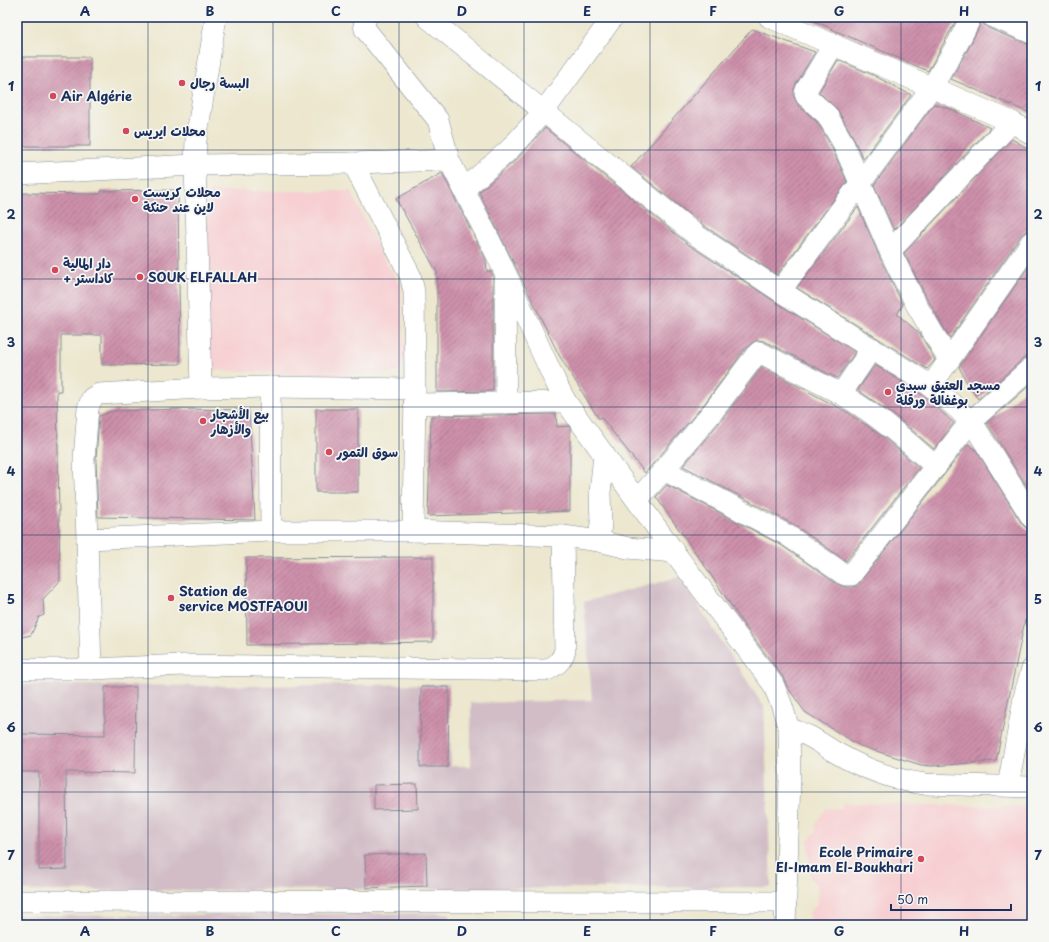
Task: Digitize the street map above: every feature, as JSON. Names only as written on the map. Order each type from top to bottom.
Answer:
[{"type":"street","points":[[200,388],[195,165],[196,140],[216,17]]},
{"type":"street","points":[[366,17],[364,25],[365,29],[438,120],[449,160],[566,402],[674,552],[773,684],[789,729],[790,779],[785,925]]},
{"type":"street","points":[[427,17],[696,235],[780,291],[931,386],[959,410],[975,427],[1032,518]]},
{"type":"street","points":[[464,189],[509,150],[544,111],[613,17]]},
{"type":"street","points":[[770,17],[1012,122],[1032,134]]},
{"type":"street","points":[[780,291],[932,87],[958,43],[971,17]]},
{"type":"street","points":[[993,17],[1032,33]]},
{"type":"street","points":[[834,44],[805,93],[808,99],[827,115],[833,124],[842,141],[890,251],[917,306],[950,360]]},
{"type":"street","points":[[890,251],[1012,122]]},
{"type":"street","points":[[17,174],[195,165],[353,164],[449,160]]},
{"type":"street","points":[[353,164],[410,276],[414,291],[413,531]]},
{"type":"street","points":[[931,386],[1030,248]]},
{"type":"street","points":[[505,275],[506,403]]},
{"type":"street","points":[[841,394],[872,348]]},
{"type":"street","points":[[637,500],[714,410],[757,353],[762,352],[860,405],[901,435],[936,466]]},
{"type":"street","points":[[664,470],[792,538],[846,575],[851,575],[970,422],[1031,371]]},
{"type":"street","points":[[270,387],[271,531]]},
{"type":"street","points":[[91,669],[84,458],[88,408],[92,398],[99,394],[200,388],[270,387],[506,403],[566,402]]},
{"type":"street","points":[[599,541],[601,523],[600,493],[604,454]]},
{"type":"street","points":[[87,539],[271,531],[413,531],[563,536],[599,541],[628,548],[674,552]]},
{"type":"street","points":[[17,669],[91,669],[184,665],[547,670],[555,666],[563,659],[565,650],[563,536]]},
{"type":"street","points":[[1008,786],[1025,693],[1032,669]]},
{"type":"street","points":[[789,729],[799,731],[814,738],[832,751],[855,762],[892,777],[910,782],[925,784],[1032,787]]},
{"type":"street","points":[[17,901],[786,902]]},
{"type":"shaded area","points":[[210,191],[351,191],[384,260],[401,285],[405,357],[401,370],[389,374],[320,375],[207,370],[204,251]]},
{"type":"shaded area","points":[[680,577],[764,707],[771,887],[18,891],[18,685],[246,686],[449,684],[451,766],[471,766],[471,703],[592,700],[584,602]]},
{"type":"shaded area","name":"Ecole Primaire El-Imam El-Boukhari","points":[[845,803],[1032,807],[1032,925],[809,925],[809,913],[818,903],[817,885],[810,878],[808,840],[816,832],[816,823],[826,808],[840,809]]},
{"type":"shaded area","points":[[449,913],[449,925],[18,925],[18,916]]},
{"type":"building","points":[[806,17],[958,17],[928,71]]},
{"type":"building","points":[[982,21],[988,28],[1032,45],[1032,114],[951,79]]},
{"type":"building","points":[[752,29],[815,52],[796,84],[794,97],[798,105],[818,123],[831,146],[847,182],[777,275],[703,225],[631,167]]},
{"type":"building","name":"Air Algérie","points":[[17,57],[90,57],[90,146],[17,146]]},
{"type":"building","points":[[838,60],[873,75],[911,95],[863,159],[852,135],[837,109],[819,92]]},
{"type":"building","points":[[934,104],[951,109],[990,128],[894,230],[874,185]]},
{"type":"building","points":[[545,128],[689,245],[855,352],[837,378],[764,341],[757,340],[745,349],[705,403],[645,473],[601,417],[599,419],[559,355],[479,192],[517,159]]},
{"type":"building","points":[[1012,139],[1032,151],[1032,227],[1022,234],[950,338],[928,300],[904,253]]},
{"type":"building","points":[[442,173],[486,260],[487,271],[491,271],[493,276],[493,391],[437,392],[437,272],[396,199]]},
{"type":"building","points":[[178,190],[180,364],[102,365],[102,335],[61,335],[61,391],[57,391],[60,581],[43,599],[44,615],[39,617],[31,635],[17,638],[18,193],[101,194],[101,191]]},
{"type":"building","points":[[858,207],[879,256],[903,305],[897,314],[920,334],[935,360],[927,369],[797,288]]},
{"type":"building","points":[[1029,266],[1032,269],[1032,355],[1024,358],[978,399],[967,383],[959,367]]},
{"type":"building","points":[[875,365],[924,396],[954,423],[934,449],[898,418],[858,390]]},
{"type":"building","points":[[762,367],[847,412],[883,437],[919,468],[846,561],[793,524],[683,466],[724,417]]},
{"type":"building","points":[[1032,383],[1032,495],[987,423]]},
{"type":"building","points":[[182,409],[249,410],[255,520],[98,517],[96,459],[99,416],[113,411]]},
{"type":"building","points":[[316,409],[358,409],[358,492],[316,492]]},
{"type":"building","points":[[556,414],[557,427],[569,426],[570,428],[570,511],[428,516],[431,416]]},
{"type":"building","points":[[968,444],[976,450],[1022,524],[1026,528],[1032,530],[1032,621],[1025,620],[996,761],[932,766],[921,765],[860,746],[805,712],[788,688],[783,677],[744,625],[707,569],[656,497],[667,485],[781,545],[837,584],[846,587],[857,586]]},
{"type":"building","points":[[433,557],[433,642],[247,645],[246,558]]},
{"type":"building","points":[[105,687],[136,687],[135,773],[66,772],[67,869],[39,870],[39,772],[19,772],[19,734],[105,735]]},
{"type":"building","points":[[421,687],[449,687],[448,767],[420,767]]},
{"type":"building","points":[[417,784],[418,809],[374,810],[374,785]]},
{"type":"building","points":[[426,853],[427,886],[366,888],[365,855]]},
{"type":"place","name":"البسة رجال","points":[[182,83]]},
{"type":"place","name":"Air Algérie","points":[[53,96]]},
{"type":"place","name":"محلات ايريس","points":[[126,131]]},
{"type":"place","name":"محلات كريست لاين عند حنكة","points":[[135,199]]},
{"type":"place","name":"دار المالية + كاداستر","points":[[55,270]]},
{"type":"place","name":"SOUK ELFALLAH","points":[[140,277]]},
{"type":"place","name":"مسجد العتيق سبدي بوغفالة ورقلة","points":[[888,392]]},
{"type":"place","name":"بيع الأشجار والأزهار","points":[[203,421]]},
{"type":"place","name":"سوق التمور","points":[[329,452]]},
{"type":"place","name":"Station de service MOSTFAOUI","points":[[171,598]]},
{"type":"place","name":"Ecole Primaire El-Imam El-Boukhari","points":[[921,859]]}]
